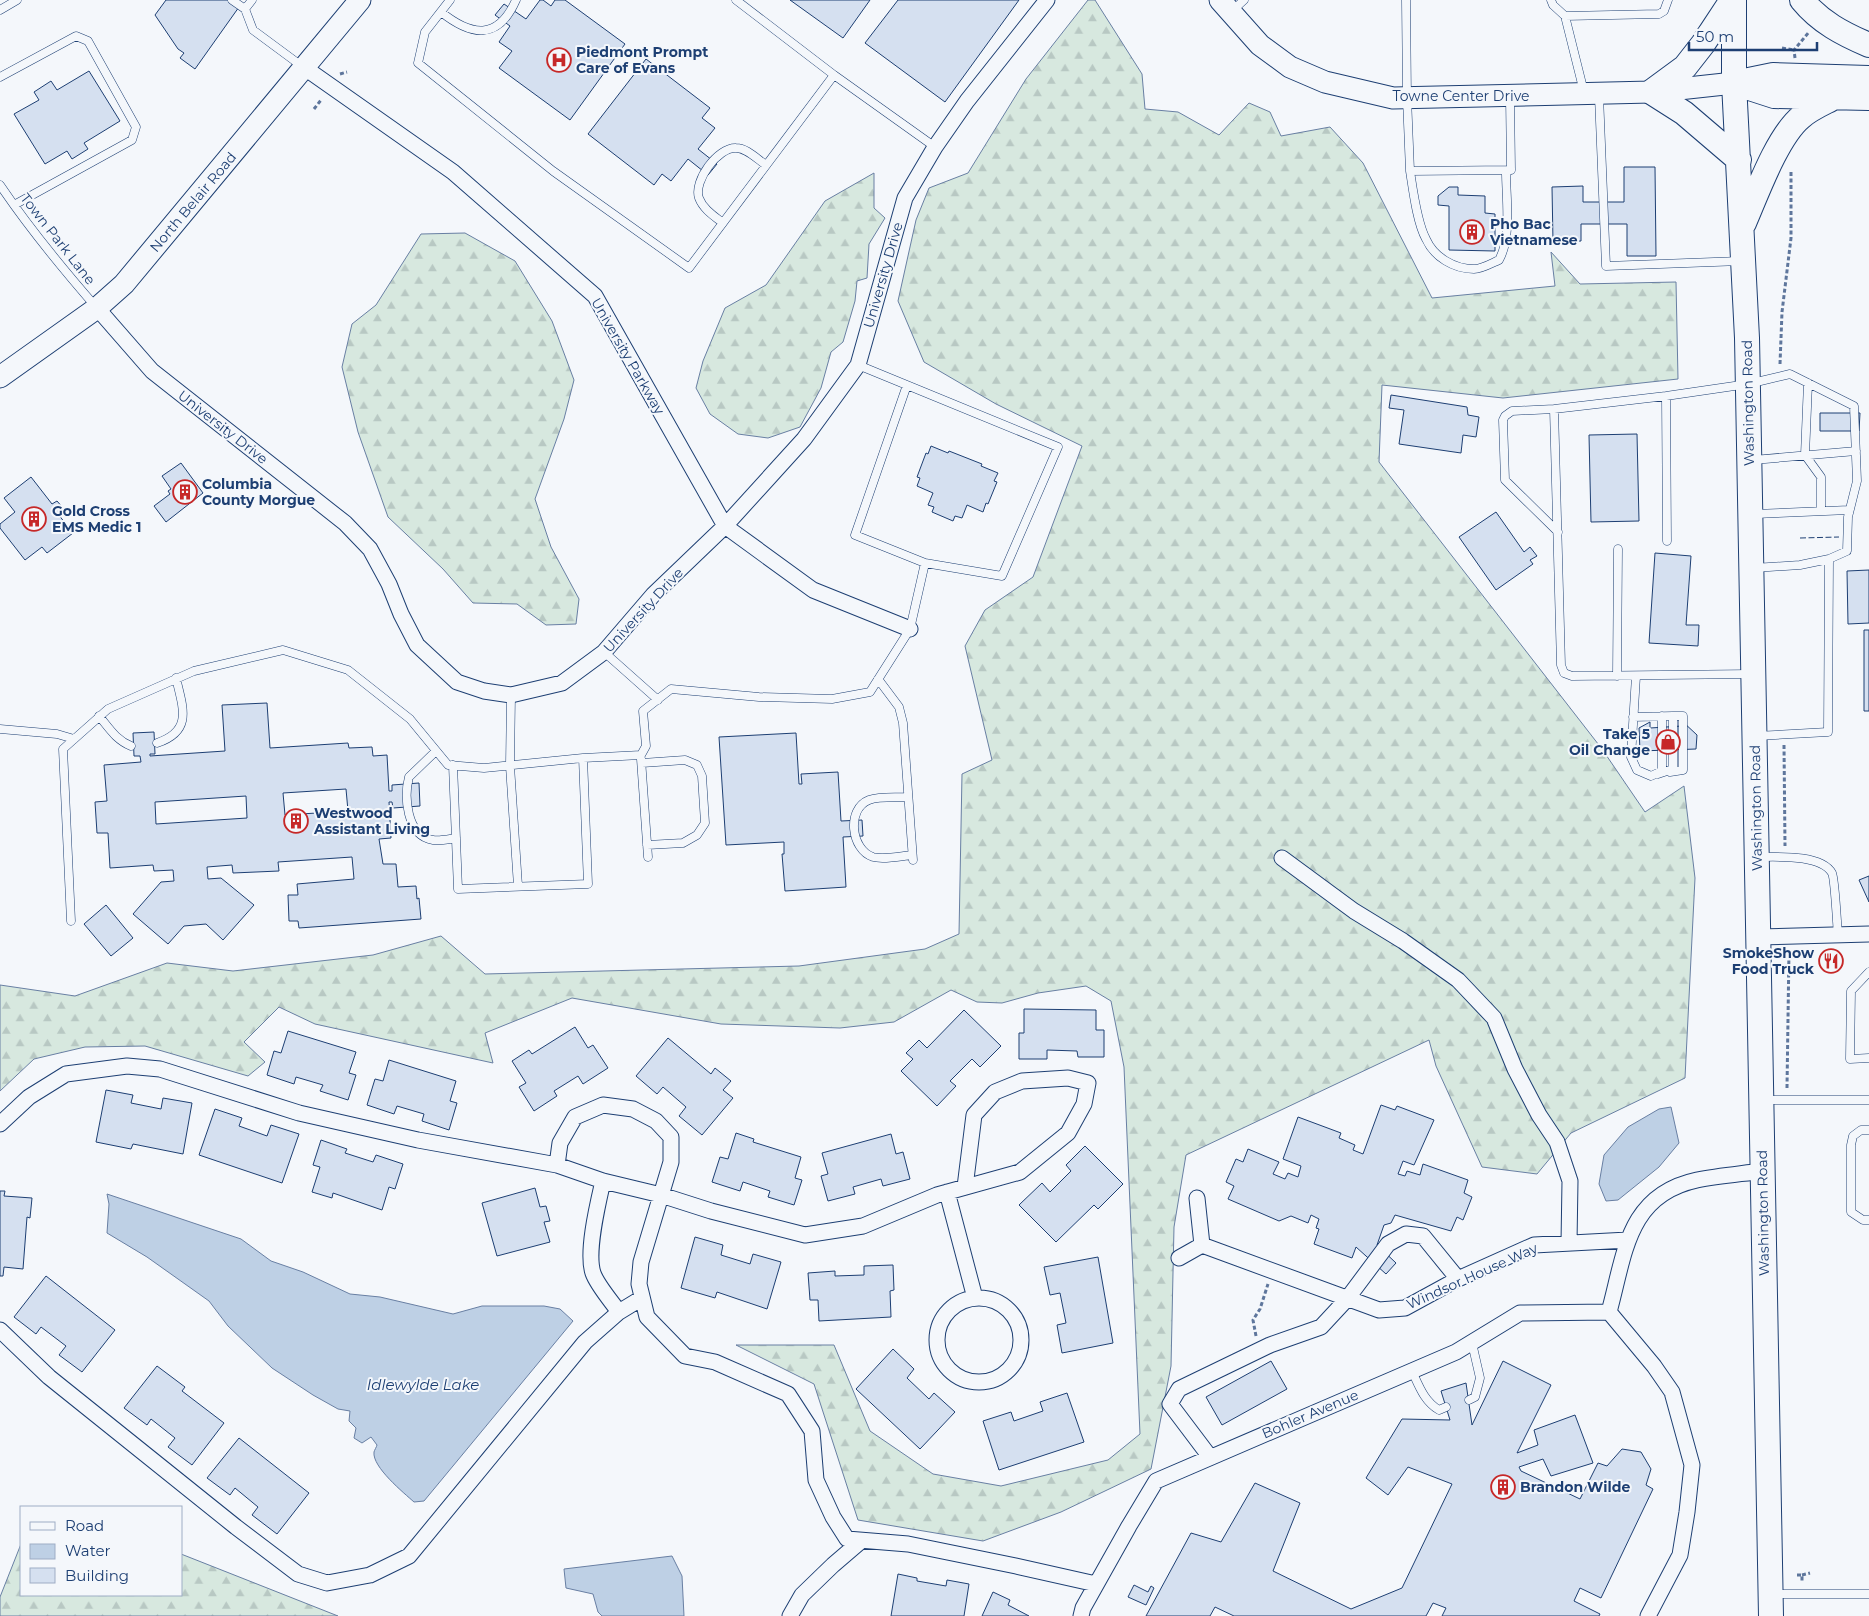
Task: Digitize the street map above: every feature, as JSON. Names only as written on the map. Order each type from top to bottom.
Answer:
[{"type":"main road","name":"North Belair Road","points":[[0,376],[97,308],[124,284],[360,0]]},
{"type":"main road","name":"Washington Road","points":[[1733,0],[1734,83],[1744,261],[1750,460],[1771,1605]]},
{"type":"main road","points":[[1733,0],[1704,44],[1685,67],[1651,92],[1684,114],[1738,160]]},
{"type":"main road","points":[[1802,0],[1814,15],[1852,38],[1869,45]]},
{"type":"main road","name":"Towne Center Drive","points":[[1232,4],[1260,45],[1290,68],[1326,82],[1393,98],[1651,92],[1734,83]]},
{"type":"main road","points":[[1734,83],[1773,75],[1869,78]]},
{"type":"main road","points":[[1734,83],[1774,96],[1869,98]]},
{"type":"main road","points":[[1742,226],[1776,151],[1788,132],[1801,116],[1835,98]]},
{"type":"street","name":"University Drive","points":[[97,308],[152,371],[345,523],[370,549],[390,584],[401,614],[417,645],[457,682],[511,695],[562,683],[604,652],[653,595],[725,526],[804,439],[858,365],[906,198],[935,147],[967,101],[1047,0]]},
{"type":"street","name":"University Parkway","points":[[304,68],[453,172],[595,296],[725,526],[814,590],[910,629]]},
{"type":"street","points":[[1282,858],[1354,911],[1458,980],[1494,1018],[1515,1069],[1539,1115],[1557,1142],[1570,1180],[1569,1243]]},
{"type":"street","points":[[1758,937],[1869,934]]},
{"type":"street","points":[[0,1124],[28,1097],[66,1074],[127,1066],[160,1069],[299,1113],[418,1140],[557,1165],[603,1181],[805,1235],[863,1226],[948,1192],[1020,1172],[1068,1133],[1084,1104],[1088,1083],[1068,1078],[1022,1081],[995,1092],[974,1115],[965,1187]]},
{"type":"street","points":[[557,1165],[560,1143],[575,1117],[603,1105],[633,1109],[656,1121],[671,1137],[671,1162],[641,1262],[638,1284],[647,1317],[685,1356],[715,1362],[788,1394],[812,1431],[816,1480],[833,1517],[847,1539],[908,1544],[1096,1584]]},
{"type":"street","points":[[1648,1616],[1680,1555],[1692,1465],[1672,1392],[1654,1366],[1609,1312],[1628,1240],[1645,1208],[1672,1188],[1696,1180],[1762,1171]]},
{"type":"street","points":[[603,1181],[594,1222],[591,1261],[593,1274],[619,1312]]},
{"type":"street","points":[[948,1192],[975,1298]]},
{"type":"street","points":[[1179,1258],[1202,1245],[1197,1198]]},
{"type":"street","points":[[1210,1458],[1170,1404],[1179,1389],[1262,1349],[1321,1327],[1347,1299],[1388,1244],[1406,1234],[1423,1236],[1458,1280]]},
{"type":"street","name":"Windsor House Way","points":[[1202,1245],[1379,1310],[1405,1308],[1458,1280],[1534,1245],[1628,1240]]},
{"type":"street","points":[[0,1330],[49,1377],[236,1527],[298,1574],[327,1583],[370,1575],[410,1556],[585,1342],[619,1312],[642,1298]]},
{"type":"street","points":[[975,1298],[989,1299],[1002,1305],[1013,1314],[1019,1327],[1021,1341],[1019,1355],[1012,1367],[1002,1376],[989,1382],[961,1379],[950,1371],[941,1360],[937,1347],[937,1333],[941,1320],[950,1309],[962,1301],[975,1298]]},
{"type":"street","name":"Bohler Avenue","points":[[1081,1616],[1083,1608],[1096,1584],[1156,1481],[1456,1352],[1520,1313],[1609,1312]]},
{"type":"street","points":[[790,1616],[802,1595],[832,1565],[861,1541]]},
{"type":"lane","points":[[0,10],[17,0]]},
{"type":"lane","points":[[232,0],[245,9],[253,30],[304,68]]},
{"type":"lane","points":[[245,9],[252,0]]},
{"type":"lane","points":[[450,0],[425,32],[418,63],[553,171],[689,268],[834,75]]},
{"type":"lane","points":[[441,12],[456,24],[484,32],[498,26],[516,0]]},
{"type":"lane","points":[[736,0],[834,75],[935,147]]},
{"type":"lane","points":[[1406,0],[1410,170],[1414,198],[1426,240],[1442,259],[1459,267],[1475,269],[1500,260],[1504,252],[1506,235],[1506,172],[1512,170]]},
{"type":"lane","points":[[1551,0],[1553,5],[1565,16],[1592,94],[1606,266],[1744,261]]},
{"type":"lane","points":[[1565,16],[1660,14],[1664,11],[1668,0]]},
{"type":"lane","points":[[0,77],[76,36],[88,41],[136,127],[132,140],[14,205]]},
{"type":"lane","points":[[1510,96],[1512,170]]},
{"type":"lane","points":[[722,223],[702,205],[697,193],[699,180],[717,157],[725,150],[731,148],[742,149],[766,165]]},
{"type":"lane","points":[[1410,170],[1512,170]]},
{"type":"lane","name":"Town Park Lane","points":[[0,184],[67,274],[97,308]]},
{"type":"lane","points":[[858,365],[907,385],[1058,447],[1002,576],[925,563],[855,535],[907,385]]},
{"type":"lane","points":[[1558,532],[1505,480],[1503,420],[1512,411],[1554,409],[1666,396],[1748,384],[1790,374],[1854,406],[1857,481],[1849,510],[1847,551],[1829,559],[1800,565],[1751,568]]},
{"type":"lane","points":[[1808,383],[1806,454],[1821,477],[1821,511]]},
{"type":"lane","points":[[1666,396],[1667,541]]},
{"type":"lane","points":[[1554,409],[1561,665],[1564,673],[1572,676],[1753,674]]},
{"type":"lane","points":[[1750,460],[1856,451]]},
{"type":"lane","points":[[1750,514],[1849,510]]},
{"type":"lane","points":[[1617,676],[1618,549]]},
{"type":"lane","points":[[1754,736],[1828,732],[1829,559]]},
{"type":"lane","points":[[648,857],[642,759],[646,746],[643,711],[671,690],[759,697],[832,699],[870,692],[910,629],[925,563]]},
{"type":"lane","points":[[71,921],[63,749],[108,708],[194,671],[283,650],[348,670],[410,719],[448,765],[484,768],[583,758],[685,760],[697,765],[702,776],[705,823],[697,836],[683,843],[647,845]]},
{"type":"lane","points":[[604,652],[658,700]]},
{"type":"lane","points":[[1633,717],[1673,716],[1673,769],[1651,776],[1637,770],[1631,757],[1633,717],[1636,676]]},
{"type":"lane","points":[[156,743],[173,736],[183,720],[184,712],[176,678]]},
{"type":"lane","points":[[878,679],[899,707],[903,723],[908,798],[912,858],[874,857],[865,853],[858,845],[854,825],[856,814],[862,804],[870,800],[908,798]]},
{"type":"lane","points":[[511,695],[510,766],[518,886]]},
{"type":"lane","points":[[100,716],[122,743],[131,746]]},
{"type":"lane","points":[[1651,776],[1662,771],[1662,716]]},
{"type":"lane","points":[[0,729],[57,734],[74,739]]},
{"type":"lane","points":[[436,751],[409,777],[408,811],[410,821],[415,829],[432,840],[456,838]]},
{"type":"lane","points":[[453,766],[458,889],[588,884],[583,758]]},
{"type":"lane","points":[[1756,857],[1800,858],[1824,865],[1833,874],[1838,935]]},
{"type":"lane","points":[[1869,972],[1851,991],[1850,1058],[1869,1058]]},
{"type":"lane","points":[[1761,1100],[1869,1100]]},
{"type":"lane","points":[[1869,1130],[1860,1130],[1853,1136],[1851,1145],[1851,1212],[1863,1220],[1869,1220]]},
{"type":"lane","points":[[1468,1400],[1475,1397],[1480,1378],[1472,1343]]},
{"type":"lane","points":[[1412,1371],[1430,1404],[1439,1410],[1446,1407]]},
{"type":"lane","points":[[1771,1605],[1869,1594]]},
{"type":"path","points":[[1795,58],[1794,50],[1814,26]]},
{"type":"path","points":[[1782,48],[1794,50]]},
{"type":"path","points":[[314,109],[321,100]]},
{"type":"path","points":[[1780,377],[1782,312],[1791,238],[1791,171]]},
{"type":"path","points":[[1784,734],[1785,857]]},
{"type":"path","points":[[1787,1100],[1789,936]]},
{"type":"path","points":[[1262,1349],[1254,1330],[1253,1320],[1260,1309],[1273,1272]]},
{"type":"path","points":[[1802,1582],[1799,1575],[1810,1573]]},
{"type":"green space","points":[[1088,0],[1095,0],[1142,74],[1145,109],[1178,112],[1219,135],[1249,103],[1270,112],[1281,136],[1330,127],[1363,163],[1432,298],[1555,286],[1551,252],[1580,284],[1676,282],[1678,379],[1503,398],[1382,385],[1379,462],[1602,749],[1645,812],[1684,786],[1695,878],[1685,1078],[1571,1133],[1537,1174],[1482,1167],[1436,1066],[1429,1040],[1186,1155],[1174,1227],[1171,1366],[1151,1469],[1061,1512],[983,1541],[858,1520],[814,1384],[736,1345],[834,1345],[870,1431],[933,1474],[1001,1486],[1108,1460],[1140,1434],[1124,1067],[1111,1001],[1086,986],[1038,993],[1002,1003],[977,1002],[951,990],[894,1022],[840,1028],[721,1024],[572,998],[485,1033],[493,1063],[315,1024],[279,1007],[244,1042],[265,1062],[248,1076],[145,1046],[85,1047],[34,1059],[0,1091],[0,985],[75,996],[167,963],[233,971],[373,955],[441,936],[485,974],[799,966],[925,949],[959,934],[962,774],[992,760],[965,646],[985,610],[1033,577],[1082,446],[996,404],[924,362],[898,301],[916,220],[929,188],[968,173],[1026,79]]},
{"type":"green space","points":[[874,173],[874,208],[885,218],[869,244],[867,278],[857,281],[855,301],[843,342],[831,352],[821,388],[800,427],[768,438],[738,434],[710,414],[696,388],[703,361],[725,308],[766,285],[825,201]]},
{"type":"green space","points":[[465,233],[515,261],[552,321],[574,380],[564,419],[535,499],[551,547],[579,599],[576,624],[546,625],[517,604],[473,603],[443,569],[388,517],[358,432],[342,367],[352,324],[376,305],[421,234]]},
{"type":"green space","points":[[20,1547],[20,1596],[182,1596],[182,1554],[338,1616],[0,1616],[0,1597]]},
{"type":"water","points":[[1671,1107],[1679,1143],[1659,1167],[1618,1200],[1606,1201],[1599,1184],[1604,1155],[1628,1127],[1659,1109]]},
{"type":"water","name":"Idlewylde Lake","points":[[107,1194],[241,1239],[271,1261],[303,1272],[350,1294],[380,1297],[453,1314],[482,1306],[544,1306],[560,1309],[573,1321],[424,1501],[414,1502],[389,1479],[378,1465],[374,1452],[377,1445],[371,1437],[362,1443],[354,1438],[356,1428],[349,1421],[350,1411],[338,1409],[272,1368],[228,1326],[209,1301],[147,1257],[107,1233],[109,1204]]},
{"type":"water","points":[[672,1556],[682,1576],[684,1616],[602,1616],[598,1612],[593,1594],[566,1588],[564,1569]]},
{"type":"building","points":[[166,0],[230,0],[239,7],[195,69],[180,58],[184,53],[178,49],[155,15]]},
{"type":"building","name":"Piedmont Prompt Care of Evans","points":[[540,0],[551,6],[555,0],[565,0],[625,44],[570,120],[499,68],[512,51],[499,42],[510,26],[495,15],[504,4],[526,19]]},
{"type":"building","points":[[790,0],[870,0],[843,38]]},
{"type":"building","points":[[898,0],[1019,0],[945,102],[865,43]]},
{"type":"building","points":[[646,59],[710,108],[702,118],[715,128],[698,149],[717,164],[708,175],[688,159],[671,181],[662,174],[654,185],[588,134]]},
{"type":"building","points":[[89,71],[120,121],[84,143],[88,149],[72,159],[67,151],[45,164],[14,114],[39,100],[34,92],[51,81],[57,90]]},
{"type":"building","points":[[1624,167],[1655,167],[1656,256],[1627,256],[1627,224],[1581,224],[1581,241],[1553,242],[1552,187],[1583,186],[1583,202],[1624,202]]},
{"type":"building","name":"Pho Bac Vietnamese","points":[[1449,187],[1458,187],[1458,195],[1485,196],[1485,213],[1495,214],[1495,251],[1449,250],[1449,206],[1438,205],[1438,196]]},
{"type":"building","points":[[1391,395],[1467,407],[1468,415],[1479,417],[1476,437],[1463,435],[1461,453],[1399,444],[1404,410],[1389,408]]},
{"type":"building","points":[[1820,413],[1860,413],[1859,431],[1820,431]]},
{"type":"building","points":[[1637,434],[1639,521],[1591,522],[1589,435]]},
{"type":"building","points":[[931,446],[982,464],[981,466],[998,473],[994,481],[997,482],[983,512],[967,505],[962,518],[955,516],[953,521],[932,512],[934,507],[928,505],[933,493],[917,486],[920,478],[917,477],[926,453],[928,454]]},
{"type":"building","name":"Columbia County Morgue","points":[[181,463],[203,493],[166,522],[154,506],[170,494],[168,491],[171,489],[162,476]]},
{"type":"building","name":"Gold Cross EMS Medic 1","points":[[31,477],[52,504],[57,501],[64,509],[58,514],[73,533],[47,553],[42,547],[25,560],[0,528],[0,524],[15,512],[4,498]]},
{"type":"building","points":[[1496,512],[1524,552],[1530,547],[1537,556],[1530,560],[1533,564],[1496,590],[1459,537]]},
{"type":"building","points":[[1655,553],[1691,556],[1686,625],[1699,625],[1698,646],[1649,643]]},
{"type":"building","points":[[1869,570],[1869,623],[1848,624],[1847,571]]},
{"type":"building","points":[[1864,630],[1869,630],[1869,711],[1864,711]]},
{"type":"building","name":"Westwood Assistant Living","points":[[267,703],[270,748],[348,743],[349,748],[372,747],[373,756],[387,755],[389,791],[392,791],[392,785],[419,783],[420,806],[393,808],[392,802],[389,802],[391,838],[379,839],[383,864],[396,864],[398,887],[416,886],[421,919],[299,928],[298,921],[289,921],[288,895],[298,895],[297,884],[354,879],[352,857],[278,862],[279,871],[233,873],[232,865],[207,867],[208,879],[221,878],[254,905],[223,940],[206,924],[184,926],[168,944],[133,914],[161,882],[174,881],[173,870],[154,871],[153,865],[110,868],[108,833],[97,833],[95,802],[107,801],[104,765],[141,762],[140,756],[134,756],[133,733],[154,732],[155,754],[150,754],[150,756],[225,751],[222,705]],"holes":[[[346,789],[348,811],[285,815],[283,793]],[[246,796],[247,818],[156,824],[155,802]]]},
{"type":"building","name":"Take 5 Oil Change","points":[[1682,721],[1697,735],[1696,749],[1640,751],[1639,728],[1650,722],[1650,728],[1682,726]]},
{"type":"building","points":[[796,733],[799,784],[802,784],[801,774],[838,772],[841,821],[862,820],[863,836],[843,837],[846,887],[785,891],[782,854],[784,854],[784,842],[726,845],[719,737]]},
{"type":"building","points":[[1869,876],[1869,902],[1859,880]]},
{"type":"building","points":[[106,905],[133,938],[111,956],[84,924]]},
{"type":"building","points":[[1024,1009],[1096,1010],[1096,1030],[1104,1030],[1104,1057],[1078,1057],[1077,1051],[1047,1050],[1047,1059],[1019,1059],[1019,1033],[1024,1033]]},
{"type":"building","points":[[964,1010],[1001,1046],[980,1067],[972,1059],[950,1081],[956,1086],[937,1106],[901,1071],[913,1059],[906,1053],[919,1040],[927,1048]]},
{"type":"building","points":[[575,1027],[588,1048],[593,1045],[608,1068],[583,1084],[578,1076],[554,1091],[557,1096],[534,1111],[519,1087],[526,1083],[512,1061],[529,1050],[532,1054]]},
{"type":"building","points":[[288,1031],[356,1052],[349,1073],[356,1075],[348,1100],[320,1091],[323,1085],[296,1077],[294,1084],[267,1075],[274,1051],[281,1053]]},
{"type":"building","points":[[668,1038],[711,1074],[715,1068],[731,1081],[723,1090],[733,1098],[702,1135],[679,1116],[686,1107],[663,1087],[657,1094],[636,1076]]},
{"type":"building","points":[[389,1060],[456,1081],[450,1101],[457,1103],[449,1130],[422,1121],[424,1114],[397,1106],[394,1114],[367,1105],[375,1079],[383,1081]]},
{"type":"building","points":[[106,1090],[133,1095],[131,1103],[161,1109],[163,1098],[192,1103],[183,1154],[133,1144],[131,1149],[96,1142]]},
{"type":"building","points":[[1381,1105],[1395,1110],[1397,1106],[1434,1120],[1414,1165],[1403,1161],[1398,1174],[1405,1176],[1407,1171],[1420,1175],[1423,1164],[1468,1180],[1464,1193],[1472,1197],[1463,1220],[1457,1217],[1451,1231],[1395,1215],[1391,1223],[1384,1225],[1377,1245],[1396,1263],[1386,1274],[1356,1247],[1352,1258],[1314,1244],[1319,1229],[1316,1228],[1319,1219],[1311,1215],[1308,1223],[1291,1216],[1279,1221],[1228,1199],[1234,1186],[1226,1182],[1236,1159],[1243,1162],[1248,1149],[1279,1162],[1273,1174],[1285,1179],[1288,1173],[1298,1177],[1301,1166],[1283,1159],[1298,1117],[1341,1133],[1339,1138],[1355,1145],[1353,1150],[1363,1154]]},
{"type":"building","points":[[215,1109],[242,1118],[239,1126],[267,1136],[271,1125],[299,1134],[282,1183],[199,1155]]},
{"type":"building","points":[[736,1133],[754,1139],[753,1142],[801,1157],[795,1178],[802,1180],[794,1205],[768,1197],[770,1191],[743,1182],[740,1191],[712,1182],[720,1157],[728,1159]]},
{"type":"building","points":[[891,1134],[896,1154],[903,1152],[910,1179],[883,1186],[881,1179],[853,1187],[855,1194],[828,1201],[821,1176],[828,1174],[822,1153]]},
{"type":"building","points":[[321,1140],[347,1149],[345,1153],[373,1162],[376,1155],[403,1164],[395,1189],[389,1187],[382,1210],[333,1193],[332,1198],[312,1192],[320,1167],[313,1165]]},
{"type":"building","points":[[1085,1146],[1123,1184],[1098,1209],[1094,1205],[1056,1242],[1019,1205],[1042,1183],[1050,1192],[1071,1171],[1066,1165]]},
{"type":"building","points":[[535,1188],[540,1207],[546,1206],[550,1221],[544,1222],[550,1242],[497,1256],[482,1203]]},
{"type":"building","points":[[0,1191],[5,1191],[4,1196],[32,1198],[30,1218],[27,1217],[23,1269],[4,1267],[3,1276],[0,1276]]},
{"type":"building","points":[[695,1237],[723,1245],[721,1255],[750,1264],[753,1254],[781,1262],[767,1309],[717,1292],[715,1298],[681,1288]]},
{"type":"building","points":[[1098,1257],[1113,1343],[1062,1353],[1057,1325],[1066,1323],[1060,1293],[1050,1295],[1044,1267]]},
{"type":"building","points":[[893,1265],[894,1290],[890,1291],[891,1317],[819,1321],[818,1300],[810,1300],[808,1273],[835,1271],[835,1276],[864,1275],[864,1266]]},
{"type":"building","points":[[46,1276],[115,1330],[82,1372],[59,1355],[66,1346],[41,1327],[36,1334],[14,1317]]},
{"type":"building","points":[[893,1349],[914,1369],[907,1378],[929,1399],[934,1393],[955,1412],[920,1449],[856,1389]]},
{"type":"building","points":[[1271,1361],[1287,1389],[1222,1425],[1206,1397]]},
{"type":"building","name":"Brandon Wilde","points":[[1503,1361],[1551,1385],[1517,1453],[1538,1445],[1534,1430],[1575,1415],[1593,1463],[1551,1476],[1543,1459],[1519,1467],[1521,1471],[1580,1499],[1598,1463],[1607,1466],[1622,1449],[1641,1452],[1651,1469],[1646,1485],[1653,1489],[1601,1598],[1580,1588],[1574,1601],[1600,1614],[1599,1616],[1442,1616],[1446,1608],[1433,1603],[1426,1616],[1234,1616],[1215,1607],[1210,1616],[1146,1616],[1191,1533],[1221,1542],[1255,1483],[1300,1503],[1273,1571],[1351,1609],[1402,1588],[1452,1484],[1408,1467],[1388,1495],[1366,1478],[1402,1419],[1450,1420],[1441,1391],[1466,1383],[1472,1425]]},
{"type":"building","points":[[157,1366],[185,1387],[182,1391],[224,1423],[192,1465],[168,1447],[175,1438],[151,1419],[147,1425],[124,1408]]},
{"type":"building","points":[[1067,1393],[1084,1442],[999,1470],[983,1421],[1011,1412],[1014,1421],[1043,1411],[1040,1402]]},
{"type":"building","points":[[239,1438],[309,1493],[277,1534],[252,1515],[258,1507],[235,1488],[230,1495],[207,1478]]},
{"type":"building","points":[[898,1574],[917,1578],[917,1581],[946,1586],[947,1580],[969,1584],[964,1616],[891,1616]]},
{"type":"building","points":[[1134,1585],[1148,1592],[1151,1586],[1154,1588],[1146,1605],[1128,1597]]},
{"type":"building","points":[[993,1592],[1010,1600],[1008,1605],[1029,1616],[982,1616]]},
{"type":"fence","points":[[1800,538],[1839,537]]},
{"type":"place","name":"Piedmont Prompt Care of Evans","points":[[559,60]]},
{"type":"place","name":"Pho Bac Vietnamese","points":[[1472,232]]},
{"type":"place","name":"Columbia County Morgue","points":[[185,492]]},
{"type":"place","name":"Gold Cross EMS Medic 1","points":[[34,519]]},
{"type":"place","name":"Take 5 Oil Change","points":[[1668,742]]},
{"type":"place","name":"Westwood Assistant Living","points":[[296,821]]},
{"type":"place","name":"SmokeShow Food Truck","points":[[1831,961]]},
{"type":"place","name":"Brandon Wilde","points":[[1503,1487]]}]
